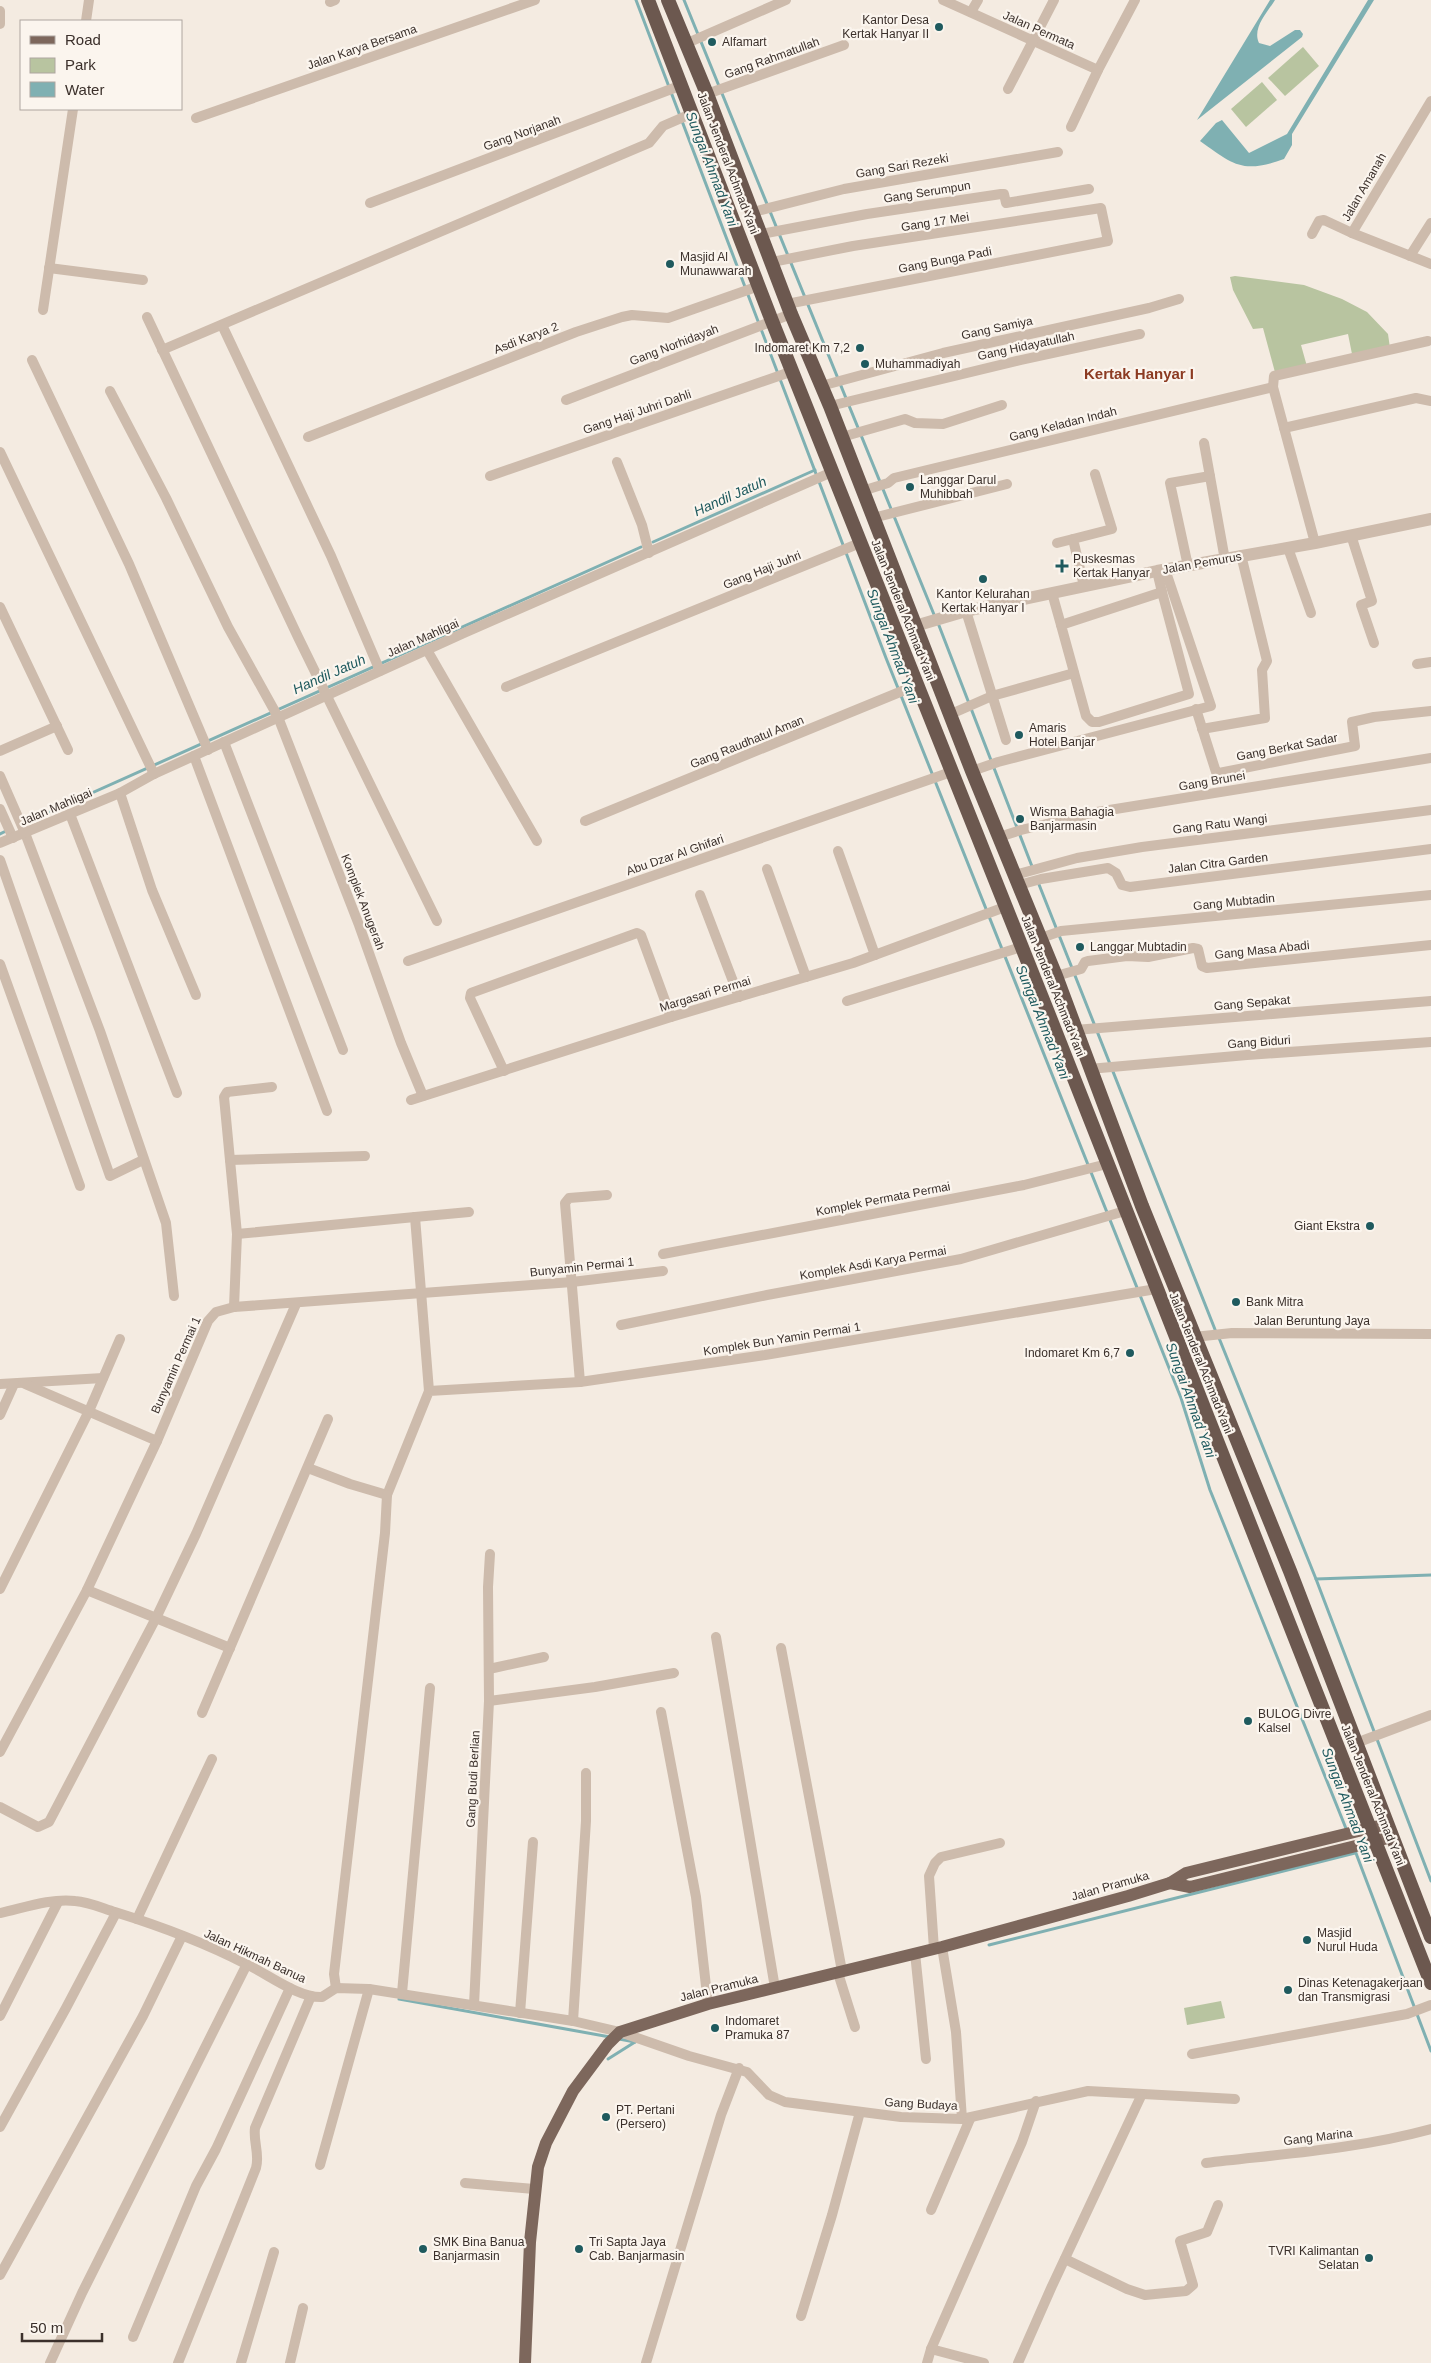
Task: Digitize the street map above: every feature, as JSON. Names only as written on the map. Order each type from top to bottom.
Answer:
[{"type":"highway","name":"Jalan Jenderal Achmad Yani","points":[[648,0],[673,89],[763,324],[855,545],[917,685],[944,774],[1005,907],[1126,1211],[1144,1291],[1366,1836],[1431,1983]]},
{"type":"highway","name":"Jalan Jenderal Achmad Yani","points":[[668,0],[685,44],[716,91],[783,260],[789,309],[822,386],[842,403],[853,433],[862,491],[972,771],[1011,833],[1017,880],[1040,938],[1067,973],[1075,1030],[1089,1069],[1194,1337],[1290,1571],[1431,1937]]},
{"type":"highway","points":[[1085,1108],[1102,1102]]},
{"type":"main road","points":[[1366,1836],[1390,1830]]},
{"type":"main road","name":"Jalan Pramuka","points":[[620,2032],[708,2004],[938,1948],[1170,1883],[1186,1873],[1342,1836],[1366,1836]]},
{"type":"main road","name":"Jalan Pramuka","points":[[1170,1883],[1190,1886],[1345,1849],[1366,1836]]},
{"type":"main road","points":[[525,2363],[534,2189],[538,2167],[557,2120],[586,2072],[620,2032]]},
{"type":"street","points":[[86,20],[89,0]]},
{"type":"street","name":"Jalan Karya Bersama","points":[[196,118],[535,0]]},
{"type":"street","points":[[685,44],[786,0]]},
{"type":"street","name":"Jalan Permata","points":[[943,0],[1032,42],[1098,70]]},
{"type":"street","points":[[971,12],[978,0]]},
{"type":"street","points":[[1008,89],[1054,0]]},
{"type":"street","points":[[1071,127],[1098,70],[1135,0]]},
{"type":"street","points":[[0,11],[0,24]]},
{"type":"street","name":"Gang Rahmatullah","points":[[716,91],[844,45]]},
{"type":"street","name":"Gang Norjanah","points":[[370,203],[673,89]]},
{"type":"street","name":"Jalan Amanah","points":[[1431,101],[1352,233],[1431,264]]},
{"type":"street","points":[[43,310],[73,110]]},
{"type":"street","points":[[162,350],[649,144],[663,126],[685,117]]},
{"type":"street","name":"Gang Sari Rezeki","points":[[763,209],[844,189],[1058,152]]},
{"type":"street","name":"Gang Serumpun","points":[[772,232],[867,214],[1001,194],[1004,194],[1006,202],[1089,188]]},
{"type":"street","name":"Gang Bunga Padi","points":[[789,309],[805,301],[1108,241],[1101,208]]},
{"type":"street","name":"Gang 17 Mei","points":[[783,260],[853,246],[1101,208]]},
{"type":"street","points":[[1312,234],[1319,221],[1324,220],[1352,233]]},
{"type":"street","points":[[1410,256],[1431,223]]},
{"type":"street","points":[[50,268],[143,280]]},
{"type":"street","name":"Asdi Karya 2","points":[[308,436],[604,323],[632,315],[668,318],[750,289]]},
{"type":"street","name":"Gang Samiya","points":[[822,386],[943,352],[1149,308],[1178,299]]},
{"type":"street","name":"Gang Norhidayah","points":[[566,400],[763,324],[789,309]]},
{"type":"street","points":[[148,317],[324,691],[437,921]]},
{"type":"street","points":[[222,325],[331,556],[378,667]]},
{"type":"street","name":"Gang Hidayatullah","points":[[842,403],[1021,360],[1140,334]]},
{"type":"street","points":[[1314,543],[1273,387],[1272,380],[1274,376],[1428,340]]},
{"type":"street","points":[[32,360],[129,564],[206,745]]},
{"type":"street","name":"Gang Haji Juhri Dahli","points":[[490,476],[784,374]]},
{"type":"street","name":"Gang Keladan Indah","points":[[862,491],[881,485],[894,478],[1273,387]]},
{"type":"street","name":"Komplek Anugerah","points":[[110,391],[166,498],[228,627],[276,713],[359,925],[401,1043],[423,1096]]},
{"type":"street","points":[[1284,428],[1416,398],[1431,401]]},
{"type":"street","points":[[853,433],[905,419],[915,423],[942,424],[1002,405]]},
{"type":"street","points":[[1204,443],[1225,560]]},
{"type":"street","points":[[0,452],[152,769]]},
{"type":"street","points":[[617,462],[642,525],[649,553]]},
{"type":"street","name":"Jalan Mahligai","points":[[0,844],[120,793],[152,769],[194,756],[206,745],[224,742],[276,713],[324,691],[378,667],[426,650],[827,474]]},
{"type":"street","points":[[1057,543],[1112,529],[1095,474]]},
{"type":"street","points":[[1188,566],[1170,484],[1210,476]]},
{"type":"street","points":[[873,518],[1007,484]]},
{"type":"street","name":"Jalan Pemurus","points":[[915,626],[966,611],[1161,570],[1225,560],[1431,519]]},
{"type":"street","points":[[1351,535],[1372,601],[1361,605],[1374,643]]},
{"type":"street","points":[[1073,539],[1084,586]]},
{"type":"street","name":"Gang Haji Juhri","points":[[506,687],[855,545]]},
{"type":"street","points":[[1288,548],[1311,613]]},
{"type":"street","points":[[1202,729],[1265,718],[1262,670],[1267,661],[1241,556]]},
{"type":"street","points":[[1052,593],[1086,716],[1092,722],[1099,722],[1189,694],[1162,592],[1161,570]]},
{"type":"street","points":[[972,771],[998,762],[1211,706],[1161,570]]},
{"type":"street","points":[[1061,625],[1162,592]]},
{"type":"street","points":[[0,607],[68,750]]},
{"type":"street","points":[[966,611],[1006,740]]},
{"type":"street","points":[[426,650],[537,841]]},
{"type":"street","points":[[1417,664],[1431,662]]},
{"type":"street","points":[[951,714],[992,696],[1074,672]]},
{"type":"street","name":"Gang Raudhatul Aman","points":[[585,821],[917,685]]},
{"type":"street","name":"Gang Berkat Sadar","points":[[1196,710],[1218,774],[1355,746],[1352,722],[1374,717],[1431,712]]},
{"type":"street","points":[[0,751],[57,726]]},
{"type":"street","points":[[224,742],[343,1050]]},
{"type":"street","points":[[194,756],[327,1111]]},
{"type":"street","name":"Gang Brunei","points":[[1011,833],[1098,812],[1431,758]]},
{"type":"street","name":"Abu Dzar Al Ghifari","points":[[408,961],[944,774]]},
{"type":"street","points":[[0,776],[25,833],[100,1032],[166,1224],[174,1296]]},
{"type":"street","points":[[120,793],[152,890],[196,995]]},
{"type":"street","points":[[0,809],[13,838]]},
{"type":"street","name":"Gang Ratu Wangi","points":[[1017,880],[1033,869],[1077,858],[1142,847],[1431,810]]},
{"type":"street","points":[[70,814],[178,1093]]},
{"type":"street","name":"Jalan Citra Garden","points":[[1017,880],[1037,880],[1108,868],[1116,873],[1122,885],[1130,887],[1431,849]]},
{"type":"street","points":[[838,851],[875,955]]},
{"type":"street","points":[[0,860],[110,1176],[143,1160]]},
{"type":"street","points":[[767,869],[806,977]]},
{"type":"street","points":[[700,895],[739,996]]},
{"type":"street","name":"Gang Mubtadin","points":[[1040,938],[1057,932],[1431,895]]},
{"type":"street","name":"Margasari Permai","points":[[411,1100],[671,1016],[875,955],[1005,907]]},
{"type":"street","points":[[504,1071],[470,998],[472,992],[637,933],[641,935],[671,1016]]},
{"type":"street","name":"Gang Masa Abadi","points":[[1067,973],[1088,960],[1127,956],[1148,957],[1193,948],[1198,949],[1202,966],[1208,968],[1431,945]]},
{"type":"street","points":[[848,1001],[1021,947]]},
{"type":"street","points":[[0,964],[80,1186]]},
{"type":"street","name":"Gang Sepakat","points":[[1075,1030],[1431,1001]]},
{"type":"street","name":"Gang Biduri","points":[[1089,1069],[1247,1055],[1431,1042]]},
{"type":"street","points":[[234,1307],[237,1234],[224,1097],[226,1092],[272,1087]]},
{"type":"street","points":[[230,1160],[365,1156]]},
{"type":"street","name":"Komplek Permata Permai","points":[[663,1254],[1024,1185],[1107,1164]]},
{"type":"street","points":[[580,1382],[566,1201],[570,1198],[607,1195]]},
{"type":"street","name":"Komplek Asdi Karya Permai","points":[[621,1325],[766,1295],[961,1259],[1126,1211]]},
{"type":"street","points":[[237,1234],[469,1212]]},
{"type":"street","points":[[336,1988],[334,1974],[385,1533],[387,1495],[429,1391],[415,1217]]},
{"type":"street","name":"Bunyamin Permai 1","points":[[0,1752],[87,1590],[157,1441],[208,1321],[216,1312],[234,1307],[296,1304],[572,1282],[664,1271]]},
{"type":"street","name":"Komplek Bun Yamin Permai 1","points":[[429,1391],[580,1382],[765,1355],[1144,1291]]},
{"type":"street","points":[[0,1807],[38,1827],[48,1822],[156,1618],[196,1534],[296,1304]]},
{"type":"street","name":"Jalan Beruntung Jaya","points":[[1194,1337],[1232,1333],[1431,1334]]},
{"type":"street","points":[[0,1589],[88,1411],[120,1339]]},
{"type":"street","points":[[0,1384],[103,1378]]},
{"type":"street","points":[[0,1415],[14,1384]]},
{"type":"street","points":[[25,1384],[157,1441]]},
{"type":"street","points":[[202,1713],[328,1418]]},
{"type":"street","points":[[308,1468],[350,1484],[387,1495]]},
{"type":"street","name":"Gang Budi Berlian","points":[[474,2005],[490,1701],[488,1587],[490,1554]]},
{"type":"street","points":[[87,1590],[230,1648]]},
{"type":"street","points":[[716,1637],[774,1988]]},
{"type":"street","points":[[781,1648],[840,1972],[855,2027]]},
{"type":"street","points":[[489,1669],[544,1657]]},
{"type":"street","points":[[490,1701],[596,1687],[674,1673]]},
{"type":"street","points":[[402,1993],[430,1688]]},
{"type":"street","points":[[661,1712],[696,1897],[708,2004]]},
{"type":"street","points":[[1356,1743],[1431,1715]]},
{"type":"street","points":[[137,1919],[212,1759]]},
{"type":"street","points":[[574,2021],[586,1821],[586,1773]]},
{"type":"street","points":[[520,2013],[533,1842]]},
{"type":"street","points":[[931,2210],[966,2119],[956,2032],[938,1948],[929,1876],[935,1863],[941,1858],[1000,1843]]},
{"type":"street","name":"Jalan Hikmah Banua","points":[[0,1913],[58,1902],[76,1901],[137,1919],[182,1936],[247,1964],[290,1988],[311,1996],[322,1997],[336,1988],[369,1989],[574,2021],[620,2032]]},
{"type":"street","points":[[0,2016],[58,1902]]},
{"type":"street","points":[[0,2127],[116,1913]]},
{"type":"street","points":[[0,2275],[143,2016],[182,1936]]},
{"type":"street","points":[[915,1953],[926,2059]]},
{"type":"street","points":[[50,2363],[82,2293],[247,1964]]},
{"type":"street","points":[[133,2337],[196,2186],[216,2149],[290,1988]]},
{"type":"street","points":[[320,2165],[369,1989]]},
{"type":"street","points":[[178,2363],[256,2168],[258,2160],[254,2134],[255,2128],[311,1996]]},
{"type":"street","points":[[1192,2054],[1398,2016],[1431,2005]]},
{"type":"street","name":"Gang Budaya","points":[[620,2032],[689,2056],[739,2068],[754,2077],[768,2095],[775,2099],[901,2117],[966,2119],[1036,2101],[1088,2091],[1235,2099]]},
{"type":"street","points":[[646,2363],[718,2125],[739,2068]]},
{"type":"street","points":[[1018,2363],[1142,2094]]},
{"type":"street","points":[[927,2363],[931,2349],[1022,2142],[1036,2101]]},
{"type":"street","points":[[801,2316],[832,2215],[860,2112]]},
{"type":"street","name":"Gang Marina","points":[[1206,2164],[1352,2146],[1397,2138],[1431,2129]]},
{"type":"street","points":[[465,2183],[534,2189]]},
{"type":"street","points":[[1065,2259],[1137,2293],[1151,2295],[1186,2291],[1193,2285],[1180,2241],[1207,2232],[1218,2205]]},
{"type":"street","points":[[241,2363],[274,2252]]},
{"type":"street","points":[[290,2363],[303,2308]]},
{"type":"street","points":[[931,2349],[984,2363]]},
{"type":"green space","points":[[1303,47],[1319,66],[1285,96],[1268,78]]},
{"type":"green space","points":[[1262,82],[1277,100],[1246,127],[1231,109]]},
{"type":"green space","points":[[1235,276],[1304,285],[1342,299],[1367,312],[1388,334],[1390,348],[1353,359],[1348,334],[1301,345],[1308,370],[1276,376],[1263,328],[1253,329],[1233,290],[1230,277]]},
{"type":"green space","points":[[1221,2001],[1225,2018],[1187,2025],[1184,2008]]},
{"type":"water","points":[[1270,0],[1275,0],[1259,26],[1257,37],[1259,43],[1270,46],[1295,30],[1300,30],[1303,34],[1302,37],[1197,120]]},
{"type":"water","points":[[1368,0],[1374,0],[1292,134],[1292,145],[1284,159],[1258,166],[1239,165],[1200,141],[1216,123],[1222,120],[1249,153],[1287,134]]},
{"type":"waterway","name":"Sungai Ahmad Yani","points":[[636,0],[886,658],[1181,1398],[1210,1490],[1347,1831]]},
{"type":"waterway","name":"Sungai Ahmad Yani","points":[[684,0],[935,617]]},
{"type":"waterway","name":"Handil Jatuh","points":[[653,542],[815,470]]},
{"type":"waterway","name":"Handil Jatuh","points":[[27,822],[641,547]]},
{"type":"waterway","name":"Sungai Ahmad Yani","points":[[938,623],[1033,869]]},
{"type":"waterway","name":"Handil Jatuh","points":[[0,834],[6,831]]},
{"type":"waterway","name":"Sungai Ahmad Yani","points":[[1038,882],[1216,1332]]},
{"type":"waterway","name":"Sungai Ahmad Yani","points":[[1219,1338],[1316,1579],[1431,1881]]},
{"type":"waterway","points":[[1316,1579],[1431,1575]]},
{"type":"waterway","name":"Sungai Ahmad Yani","points":[[1354,1848],[1431,2051]]},
{"type":"waterway","points":[[989,1945],[1355,1853]]},
{"type":"waterway","points":[[399,1999],[610,2037]]},
{"type":"waterway","points":[[619,2039],[635,2042]]},
{"type":"waterway","points":[[608,2059],[635,2042]]},
{"type":"place","name":"Kantor Desa Kertak Hanyar II","points":[[939,27]]},
{"type":"place","name":"Alfamart","points":[[712,42]]},
{"type":"place","name":"Masjid Al Munawwarah","points":[[670,264]]},
{"type":"place","name":"Indomaret Km 7,2","points":[[860,348]]},
{"type":"place","name":"Muhammadiyah","points":[[865,364]]},
{"type":"place","name":"Langgar Darul Muhibbah","points":[[910,487]]},
{"type":"place","name":"Puskesmas Kertak Hanyar","points":[[1062,566]]},
{"type":"place","name":"Kantor Kelurahan Kertak Hanyar I","points":[[983,579]]},
{"type":"place","name":"Amaris Hotel Banjar","points":[[1019,735]]},
{"type":"place","name":"Wisma Bahagia Banjarmasin","points":[[1020,819]]},
{"type":"place","name":"Langgar Mubtadin","points":[[1080,947]]},
{"type":"place","name":"Giant Ekstra","points":[[1370,1226]]},
{"type":"place","name":"Bank Mitra","points":[[1236,1302]]},
{"type":"place","name":"Indomaret Km 6,7","points":[[1130,1353]]},
{"type":"place","name":"BULOG Divre Kalsel","points":[[1248,1721]]},
{"type":"place","name":"Masjid Nurul Huda","points":[[1307,1940]]},
{"type":"place","name":"Dinas Ketenagakerjaan dan Transmigrasi","points":[[1288,1990]]},
{"type":"place","name":"Indomaret Pramuka 87","points":[[715,2028]]},
{"type":"place","name":"PT. Pertani (Persero)","points":[[606,2117]]},
{"type":"place","name":"SMK Bina Banua Banjarmasin","points":[[423,2249]]},
{"type":"place","name":"Tri Sapta Jaya Cab. Banjarmasin","points":[[579,2249]]},
{"type":"place","name":"TVRI Kalimantan Selatan","points":[[1369,2258]]},
{"type":"district","name":"Kertak Hanyar I","points":[[1139,373]]}]
